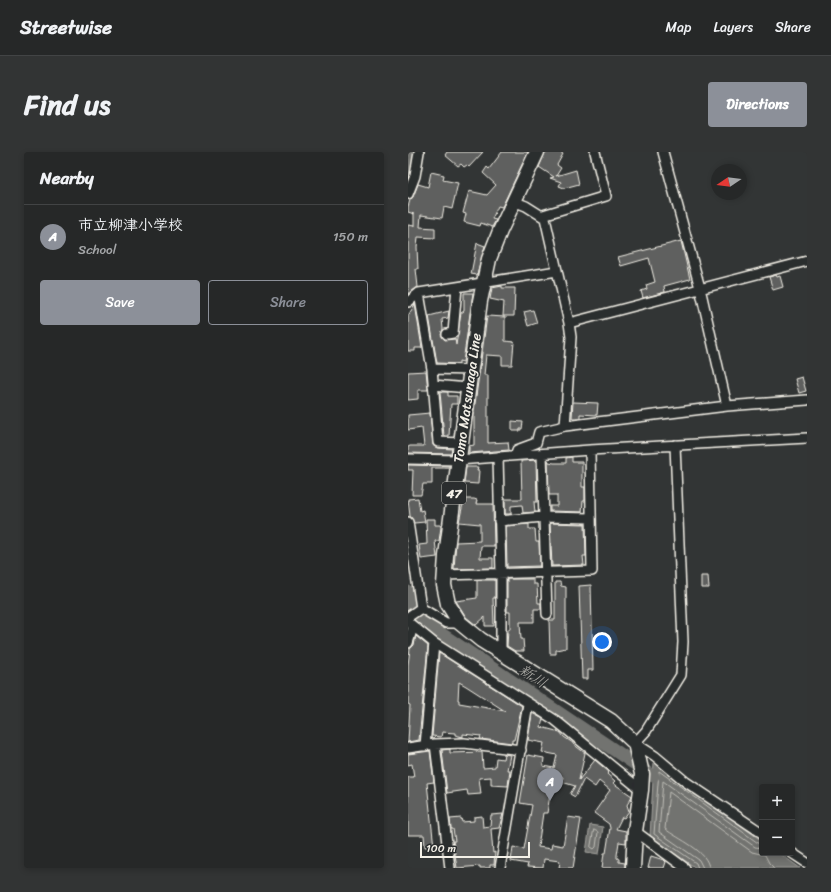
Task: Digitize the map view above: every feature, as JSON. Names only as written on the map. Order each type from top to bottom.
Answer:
[{"type":"main road","name":"Tomo Matsunaga Line","points":[[537,152],[513,201],[489,259],[484,282],[470,370],[444,575],[448,604],[460,623],[501,653],[612,721],[636,746]]},
{"type":"main road","points":[[633,868],[635,830],[642,774],[636,746]]},
{"type":"street","points":[[408,194],[415,176],[419,152]]},
{"type":"street","points":[[543,215],[606,196],[595,152]]},
{"type":"street","points":[[663,152],[700,288],[727,406]]},
{"type":"street","points":[[513,201],[543,215],[545,218],[571,337],[565,426]]},
{"type":"street","points":[[569,323],[807,261]]},
{"type":"street","points":[[408,302],[419,293],[557,271]]},
{"type":"street","points":[[447,334],[453,333],[457,287]]},
{"type":"street","points":[[419,293],[432,369],[438,442],[461,443]]},
{"type":"street","points":[[432,369],[470,370]]},
{"type":"street","points":[[433,385],[468,388]]},
{"type":"street","points":[[516,455],[517,450],[536,443],[539,432],[565,426],[727,406],[807,400]]},
{"type":"street","points":[[408,459],[458,460],[590,450],[807,438]]},
{"type":"street","points":[[675,445],[683,642],[681,675],[636,746],[655,756],[686,782],[759,831]]},
{"type":"street","points":[[444,575],[592,571],[590,450]]},
{"type":"street","points":[[542,454],[547,614]]},
{"type":"street","points":[[498,457],[501,574],[501,653]]},
{"type":"street","points":[[499,521],[543,518],[590,518]]},
{"type":"street","points":[[408,522],[421,608]]},
{"type":"street","points":[[408,617],[421,608]]},
{"type":"street","points":[[421,608],[446,622],[460,623]]},
{"type":"street","points":[[408,643],[411,624]]},
{"type":"street","points":[[411,624],[434,643],[555,720],[641,789]]},
{"type":"street","points":[[425,746],[434,643]]},
{"type":"street","points":[[500,868],[528,704]]},
{"type":"street","points":[[408,748],[435,744],[477,744],[520,750]]},
{"type":"street","points":[[435,744],[450,868]]},
{"type":"street","points":[[635,830],[675,864],[685,868]]},
{"type":"street","points":[[795,855],[807,863]]},
{"type":"water","points":[[654,762],[759,839],[759,856],[783,856],[800,868],[696,868],[650,837]]},
{"type":"water","points":[[590,825],[603,827],[599,854],[586,852]]},
{"type":"building","points":[[447,152],[483,152],[469,167],[467,165],[464,167],[461,164],[458,166],[445,155]]},
{"type":"building","points":[[502,152],[528,152],[502,207],[498,206],[492,219],[496,220],[492,227],[481,223],[480,226],[464,222],[466,214],[463,213],[469,191],[487,195],[496,185],[483,173],[487,167],[489,169]]},
{"type":"building","points":[[545,152],[560,152],[563,154],[557,165],[561,168],[556,176],[576,170],[579,184],[564,188],[559,186],[561,182],[550,178],[554,177],[539,167]]},
{"type":"building","points":[[431,172],[444,175],[443,180],[458,183],[452,209],[444,207],[442,218],[421,215],[420,227],[435,228],[435,238],[418,237],[418,269],[416,269],[418,287],[408,294],[408,225],[414,226],[414,214],[408,212],[408,207],[418,184],[428,187]]},
{"type":"building","points":[[681,241],[690,279],[664,286],[665,292],[643,298],[641,291],[647,289],[646,285],[655,282],[649,258],[621,266],[618,257]]},
{"type":"building","points":[[477,243],[485,246],[477,275],[471,274]]},
{"type":"building","points":[[776,275],[777,277],[780,276],[783,287],[773,290],[769,277]]},
{"type":"building","points":[[502,286],[502,288],[515,288],[514,316],[503,316],[504,302],[490,299],[492,288]]},
{"type":"building","points":[[464,293],[473,293],[463,362],[459,361],[459,364],[437,363],[429,316],[449,311],[448,318],[442,319],[443,329],[441,335],[445,340],[455,339],[456,345],[461,313],[464,311]]},
{"type":"building","points":[[415,304],[422,348],[415,348],[415,351],[408,351],[408,316]]},
{"type":"building","points":[[533,310],[537,323],[528,326],[524,312]]},
{"type":"building","points":[[487,316],[505,317],[505,341],[514,342],[512,365],[502,365],[502,356],[486,355],[484,375],[488,375],[488,443],[508,442],[509,450],[469,453],[469,446],[474,445],[474,411]]},
{"type":"building","points":[[426,371],[428,390],[418,390],[418,399],[408,400],[408,372]]},
{"type":"building","points":[[802,377],[806,391],[799,393],[795,379]]},
{"type":"building","points":[[440,392],[448,392],[448,396],[457,396],[457,404],[451,404],[449,436],[444,436]]},
{"type":"building","points":[[573,402],[598,403],[597,415],[580,414],[580,418],[572,418]]},
{"type":"building","points":[[430,413],[433,445],[437,448],[452,449],[451,454],[408,453],[408,447],[410,446],[424,446],[422,428],[408,430],[408,415]]},
{"type":"building","points":[[512,421],[523,422],[522,429],[520,429],[520,431],[512,431]]},
{"type":"building","points":[[572,457],[572,462],[582,462],[582,487],[585,487],[585,501],[583,501],[582,512],[550,511],[550,506],[557,506],[557,495],[549,495],[548,460],[549,462],[554,463],[566,463],[566,458]]},
{"type":"building","points":[[536,460],[537,502],[534,502],[535,512],[523,513],[522,505],[511,506],[511,514],[505,514],[505,499],[522,499],[521,461]]},
{"type":"building","points":[[408,465],[449,466],[449,468],[432,468],[432,484],[423,484],[421,495],[412,495],[413,470],[408,470]]},
{"type":"building","points":[[466,467],[478,467],[478,484],[464,483]]},
{"type":"building","points":[[418,498],[420,511],[423,510],[425,522],[414,523],[410,516],[408,499]]},
{"type":"building","points":[[464,499],[477,500],[476,504],[493,504],[494,546],[481,546],[480,558],[493,558],[493,568],[454,569],[456,542],[480,541],[480,524],[459,522]]},
{"type":"building","points":[[426,519],[435,519],[435,525],[440,525],[441,527],[439,541],[435,541],[437,557],[421,559],[419,545],[427,544]]},
{"type":"building","points":[[550,523],[585,524],[586,556],[583,556],[584,565],[552,566]]},
{"type":"building","points":[[529,524],[529,529],[535,529],[536,542],[539,542],[540,566],[507,567],[506,526]]},
{"type":"building","points":[[701,576],[708,576],[709,588],[701,588]]},
{"type":"building","points":[[507,579],[533,579],[533,584],[537,584],[538,603],[541,603],[541,609],[534,609],[534,622],[520,622],[521,639],[523,639],[524,651],[515,651],[507,646],[508,629],[510,629],[510,612],[507,612]]},
{"type":"building","points":[[477,580],[495,580],[495,598],[493,598],[494,626],[485,626],[485,617],[476,625],[466,617],[456,601],[477,598]]},
{"type":"building","points":[[555,582],[560,582],[561,586],[566,587],[566,648],[556,650],[556,654],[550,654],[549,620],[555,620]]},
{"type":"building","points":[[591,585],[593,670],[588,670],[588,679],[582,679],[579,586]]},
{"type":"building","points":[[416,636],[428,646],[419,740],[408,742],[410,705],[408,704],[408,665],[410,649],[414,645]]},
{"type":"building","points":[[439,653],[522,706],[512,743],[480,739],[481,736],[463,734],[463,737],[455,735],[455,733],[442,732],[441,737],[432,736]],"holes":[[[459,682],[505,711],[459,703]]]},
{"type":"building","points":[[532,713],[543,719],[541,727],[560,732],[564,737],[585,753],[579,780],[595,760],[609,772],[607,774],[615,781],[613,783],[632,796],[627,805],[629,811],[624,818],[622,817],[616,829],[626,831],[626,843],[619,842],[617,855],[619,862],[625,863],[625,868],[602,868],[610,828],[609,824],[594,813],[610,790],[599,781],[595,787],[584,779],[575,797],[570,794],[575,786],[562,782],[563,777],[550,774],[547,794],[550,795],[547,813],[543,813],[538,847],[551,849],[552,844],[563,846],[568,817],[581,819],[573,868],[559,868],[560,861],[544,859],[543,868],[527,867],[528,864],[511,861],[513,847],[524,849],[532,805],[520,803],[528,755],[544,758],[543,766],[554,768],[557,755],[542,752],[544,743],[528,740]]},
{"type":"building","points":[[450,749],[450,753],[482,752],[483,768],[495,767],[496,758],[503,759],[504,754],[510,755],[507,770],[510,770],[508,786],[491,785],[491,777],[479,778],[481,794],[468,795],[467,790],[447,793],[442,750]]},
{"type":"building","points":[[430,751],[434,782],[427,783],[434,847],[425,847],[424,835],[408,835],[408,777],[414,777],[412,764],[408,765],[408,754]]},
{"type":"building","points":[[503,814],[499,828],[491,829],[493,853],[495,852],[494,865],[490,865],[490,868],[480,868],[480,866],[457,868],[453,841],[455,841],[453,829],[451,829],[450,819],[461,818],[462,822],[474,821],[474,817],[482,816],[483,827],[490,826],[491,815]]},
{"type":"building","points":[[651,856],[664,860],[666,862],[664,868],[648,868]]},
{"type":"waterway","name":"新川","points":[[408,173],[416,159],[414,152]]},
{"type":"waterway","name":"新川","points":[[408,592],[412,607],[425,623],[653,776]]},
{"type":"place","name":"市立柳津小学校","points":[[550,801]]}]
